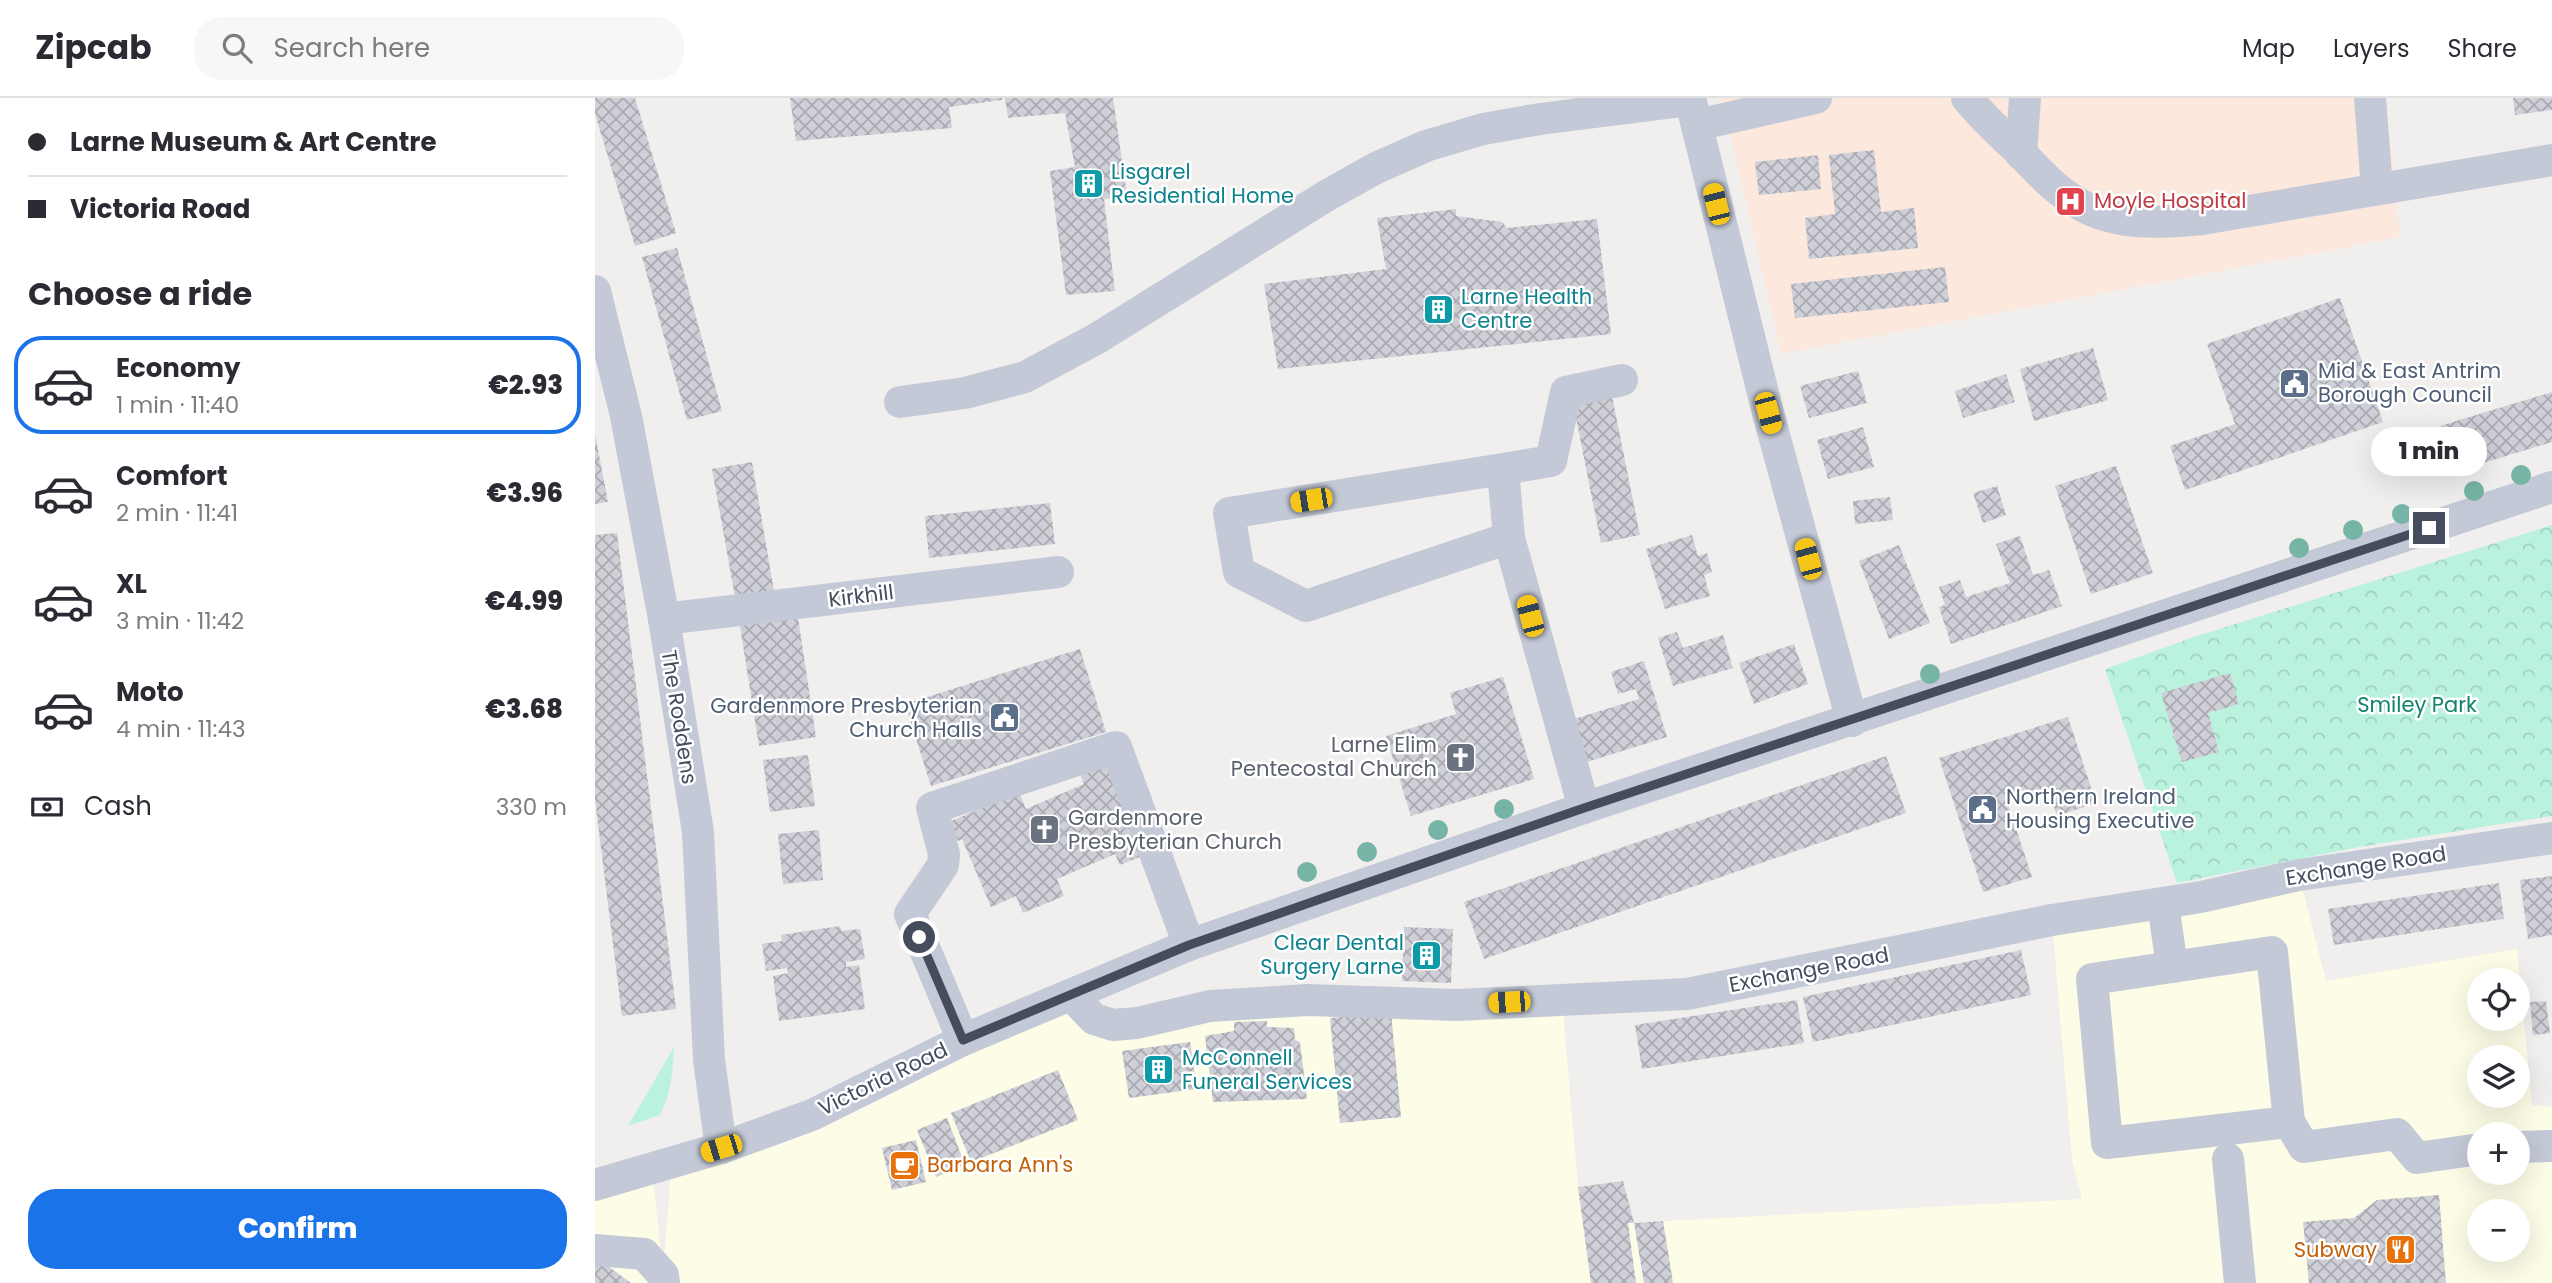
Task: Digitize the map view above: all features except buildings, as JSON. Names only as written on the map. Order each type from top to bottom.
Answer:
[{"type":"street","points":[[900,402],[965,393],[1025,377],[1096,339],[1326,196],[1376,168],[1426,146],[1483,129],[1540,119],[1816,98]]},
{"type":"street","points":[[1967,98],[2050,183],[2081,205],[2106,215],[2131,220],[2166,223],[2202,219],[2552,160]]},
{"type":"street","points":[[2021,154],[2025,98]]},
{"type":"street","points":[[2370,98],[2377,189]]},
{"type":"street","points":[[1692,108],[1768,413],[1852,721]]},
{"type":"street","name":"The Roddens","points":[[595,292],[626,416],[664,619],[698,832],[709,1060],[721,1148]]},
{"type":"street","points":[[1509,538],[1306,606],[1239,572],[1229,513],[1551,461],[1566,392],[1622,380]]},
{"type":"street","points":[[1503,469],[1509,538],[1584,808]]},
{"type":"street","name":"Victoria Road","points":[[595,1185],[721,1148],[812,1115],[963,1040],[1189,945],[1584,808],[2552,487]]},
{"type":"street","name":"Kirkhill","points":[[664,619],[1058,572]]},
{"type":"street","points":[[963,1040],[950,1015],[910,914],[943,865],[944,854],[932,808],[1116,747],[1189,945]]},
{"type":"street","name":"Exchange Road","points":[[1070,995],[1094,1019],[1113,1025],[1137,1023],[1210,1006],[1308,1000],[1457,1005],[1688,994],[2052,920],[2201,897],[2299,875],[2552,838]]},
{"type":"street","points":[[2164,903],[2172,967]]},
{"type":"street","points":[[2289,1122],[2107,1143],[2092,979],[2271,951],[2289,1122],[2304,1147],[2397,1134],[2417,1158],[2467,1151]]},
{"type":"street","points":[[2530,1147],[2552,1146]]},
{"type":"street","points":[[2228,1159],[2240,1283]]},
{"type":"street","points":[[595,1250],[644,1254],[663,1275],[664,1283]]},
{"type":"shaded area","name":"Moyle Hospital","points":[[1722,98],[2386,98],[2400,237],[1781,354]]},
{"type":"shaded area","points":[[2299,875],[2326,981],[2517,949],[2519,968],[2467,968],[2467,1031],[2525,1031],[2526,1045],[2467,1045],[2467,1108],[2530,1108],[2530,1084],[2532,1105],[2552,1107],[2552,1283],[595,1283],[595,1186],[652,1170],[663,1270],[672,1163],[1071,995],[1113,1025],[1562,1000],[1578,1187],[1623,1181],[1629,1223],[2082,1199],[2072,1160],[2052,920]]},
{"type":"green space","name":"Smiley Park","points":[[2552,525],[2552,816],[2359,847],[2177,883],[2105,669],[2194,637]]},
{"type":"green space","points":[[674,1047],[671,1082],[660,1115],[628,1126]]},
{"type":"place","name":"Lisgarel Residential Home","points":[[1088,184]]},
{"type":"place","name":"Moyle Hospital","points":[[2071,201]]},
{"type":"place","name":"Larne Health Centre","points":[[1438,309]]},
{"type":"place","name":"Mid & East Antrim Borough Council","points":[[2295,383]]},
{"type":"place","name":"Gardenmore Presbyterian Church Halls","points":[[1005,718]]},
{"type":"place","name":"Larne Elim Pentecostal Church","points":[[1460,757]]},
{"type":"place","name":"Northern Ireland Housing Executive","points":[[1983,809]]},
{"type":"place","name":"Gardenmore Presbyterian Church","points":[[1045,830]]},
{"type":"place","name":"Clear Dental Surgery Larne","points":[[1427,955]]},
{"type":"place","name":"McConnell Funeral Services","points":[[1159,1070]]},
{"type":"place","name":"Barbara Ann's","points":[[904,1165]]},
{"type":"place","name":"Subway","points":[[2400,1250]]},
{"type":"route","points":[[919,937],[950,1015],[963,1040],[1189,945],[1414,866],[2429,528]]}]
